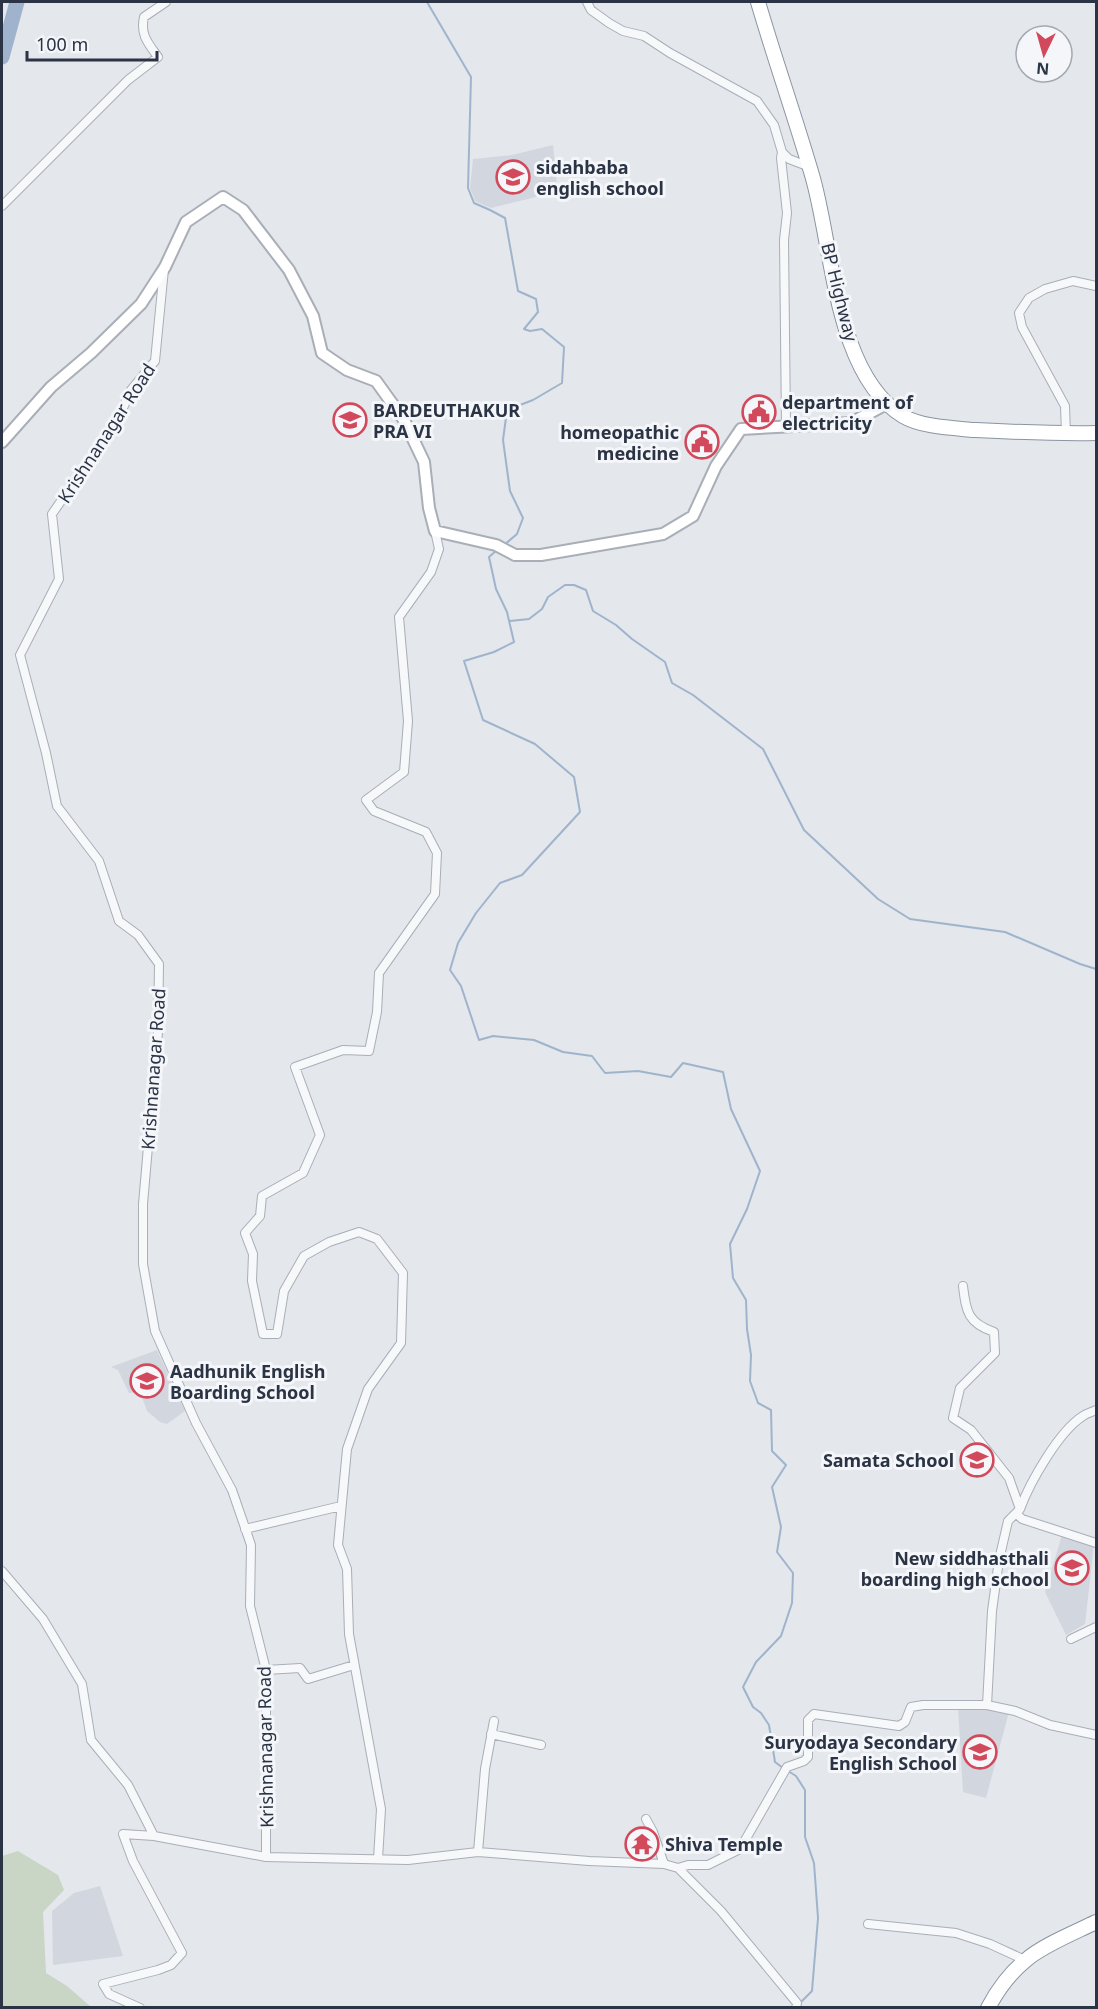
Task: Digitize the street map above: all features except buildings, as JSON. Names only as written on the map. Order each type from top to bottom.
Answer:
[{"type":"highway","name":"BP Highway","points":[[758,2],[810,167],[848,335],[872,385],[904,417],[927,424],[994,431],[1096,433]]},
{"type":"highway","points":[[988,2007],[1025,1960],[1096,1922]]},
{"type":"street","points":[[2,206],[128,80],[158,57],[148,43],[142,28],[144,17],[166,2]]},
{"type":"street","points":[[587,2],[591,10],[609,23],[623,31],[644,36],[757,101],[774,125],[782,153],[787,213],[784,240],[786,426]]},
{"type":"street","points":[[782,153],[804,167],[810,167]]},
{"type":"street","points":[[2,442],[51,387],[141,304],[165,267],[186,222],[223,196],[243,210],[289,270],[313,316],[322,353],[347,370],[376,381],[404,420],[424,462],[429,508],[439,549],[431,572],[399,617],[408,721],[404,772],[366,800],[374,811],[426,832],[437,853],[435,894],[379,973],[377,1012],[369,1051],[343,1050],[295,1068],[320,1135],[303,1173],[262,1196],[260,1216],[245,1233],[253,1254],[252,1281],[263,1334],[277,1334],[284,1291],[304,1256],[329,1242],[358,1232],[377,1239],[403,1273],[401,1343],[368,1389],[346,1449],[338,1545],[347,1569],[349,1634],[381,1809],[378,1859]]},
{"type":"street","name":"Krishnanagar Road","points":[[165,267],[155,361],[131,390],[118,419],[52,514],[59,579],[20,655],[57,806],[99,861],[119,921],[138,934],[159,964],[158,1032],[143,1204],[143,1264],[154,1331],[196,1423],[232,1490],[250,1545],[250,1606],[266,1670],[267,1857]]},
{"type":"street","points":[[1066,434],[1065,406],[1022,327],[1019,313],[1029,298],[1045,288],[1073,281],[1096,286]]},
{"type":"street","points":[[435,531],[496,545],[515,555],[541,555],[663,534],[693,516],[716,466],[741,429],[850,423],[888,403]]},
{"type":"street","points":[[963,1286],[965,1305],[970,1318],[982,1328],[994,1332],[995,1353],[960,1388],[953,1418],[971,1430],[1009,1478],[1022,1519],[1096,1543]]},
{"type":"street","points":[[987,1705],[992,1611],[999,1560],[1008,1521],[1018,1511],[1053,1449],[1083,1416],[1096,1410]]},
{"type":"street","points":[[245,1529],[341,1506]]},
{"type":"street","points":[[2,1571],[43,1619],[82,1684],[91,1740],[128,1785],[154,1836]]},
{"type":"street","points":[[1071,1639],[1096,1627]]},
{"type":"street","points":[[266,1670],[300,1668],[308,1679],[354,1665]]},
{"type":"street","points":[[678,1868],[688,1865],[708,1865],[740,1849],[787,1767],[804,1761],[808,1757],[808,1720],[814,1714],[898,1726],[905,1722],[912,1707],[987,1705],[1015,1711],[1050,1725],[1096,1735]]},
{"type":"street","points":[[478,1852],[485,1769],[494,1721]]},
{"type":"street","points":[[490,1734],[541,1745]]},
{"type":"street","points":[[646,1819],[664,1864]]},
{"type":"street","points":[[140,2007],[109,1994],[104,1984],[171,1965],[182,1953],[133,1861],[123,1834],[154,1836],[267,1857],[430,1858],[478,1852],[589,1861],[664,1864],[678,1868],[721,1911],[797,2003],[796,2007]]},
{"type":"street","points":[[868,1924],[956,1933],[990,1944],[1025,1960]]},
{"type":"shaded area","name":"sidahbaba english school","points":[[553,145],[557,186],[536,197],[491,208],[475,201],[470,188],[473,159],[512,155]]},
{"type":"shaded area","name":"Aadhunik English Boarding School","points":[[157,1350],[185,1411],[167,1424],[160,1422],[147,1411],[140,1392],[129,1393],[118,1370],[111,1367]]},
{"type":"shaded area","name":"New siddhasthali boarding high school","points":[[1062,1535],[1094,1544],[1085,1624],[1066,1635],[1045,1592]]},
{"type":"shaded area","name":"Suryodaya Secondary English School","points":[[958,1707],[986,1707],[1009,1712],[986,1798],[963,1792]]},
{"type":"shaded area","points":[[100,1886],[123,1956],[53,1965],[52,1911],[74,1893]]},
{"type":"green space","points":[[18,1851],[58,1875],[64,1890],[43,1912],[46,1973],[67,1986],[91,2007],[2,2007],[2,1856]]},
{"type":"waterway","points":[[2,57],[17,2]]},
{"type":"waterway","points":[[427,2],[471,77],[468,188],[474,203],[505,218],[518,291],[536,299],[538,312],[524,329],[530,331],[542,329],[564,347],[562,383],[533,400],[507,410],[503,440],[510,491],[523,518],[517,534],[504,545]]},
{"type":"waterway","points":[[497,550],[489,557],[496,589],[507,612],[514,642],[494,652],[464,661],[483,720],[535,744],[574,777],[580,812],[522,875],[500,883],[476,913],[458,943],[450,970],[461,986],[479,1040],[493,1036],[534,1040],[563,1052],[592,1056],[605,1073],[638,1071],[671,1077],[683,1063],[723,1072],[731,1109],[760,1171],[747,1209],[730,1244],[733,1278],[746,1300],[751,1355],[750,1381],[758,1403],[771,1410],[772,1451],[786,1465],[772,1487],[781,1527],[777,1552],[793,1573],[792,1603],[781,1636],[756,1662],[743,1687],[753,1707],[761,1713],[769,1725],[775,1762],[783,1768]]},
{"type":"waterway","points":[[510,621],[529,619],[542,609],[548,597],[565,585],[574,585],[586,590],[593,611],[616,625],[665,662],[672,683],[693,695],[763,749],[804,830],[878,899],[910,919],[1005,932],[1096,969]]},
{"type":"waterway","points":[[788,1771],[796,1776],[805,1790],[805,1837],[814,1863],[818,1918],[812,1991],[800,2003]]},
{"type":"place","name":"sidahbaba english school","points":[[513,177]]},
{"type":"place","name":"department of electricity","points":[[759,412]]},
{"type":"place","name":"BARDEUTHAKUR PRA VI","points":[[350,420]]},
{"type":"place","name":"homeopathic medicine","points":[[702,442]]},
{"type":"place","name":"Aadhunik English Boarding School","points":[[147,1381]]},
{"type":"place","name":"Samata School","points":[[977,1460]]},
{"type":"place","name":"New siddhasthali boarding high school","points":[[1072,1568]]},
{"type":"place","name":"Suryodaya Secondary English School","points":[[980,1752]]},
{"type":"place","name":"Shiva Temple","points":[[642,1844]]}]
